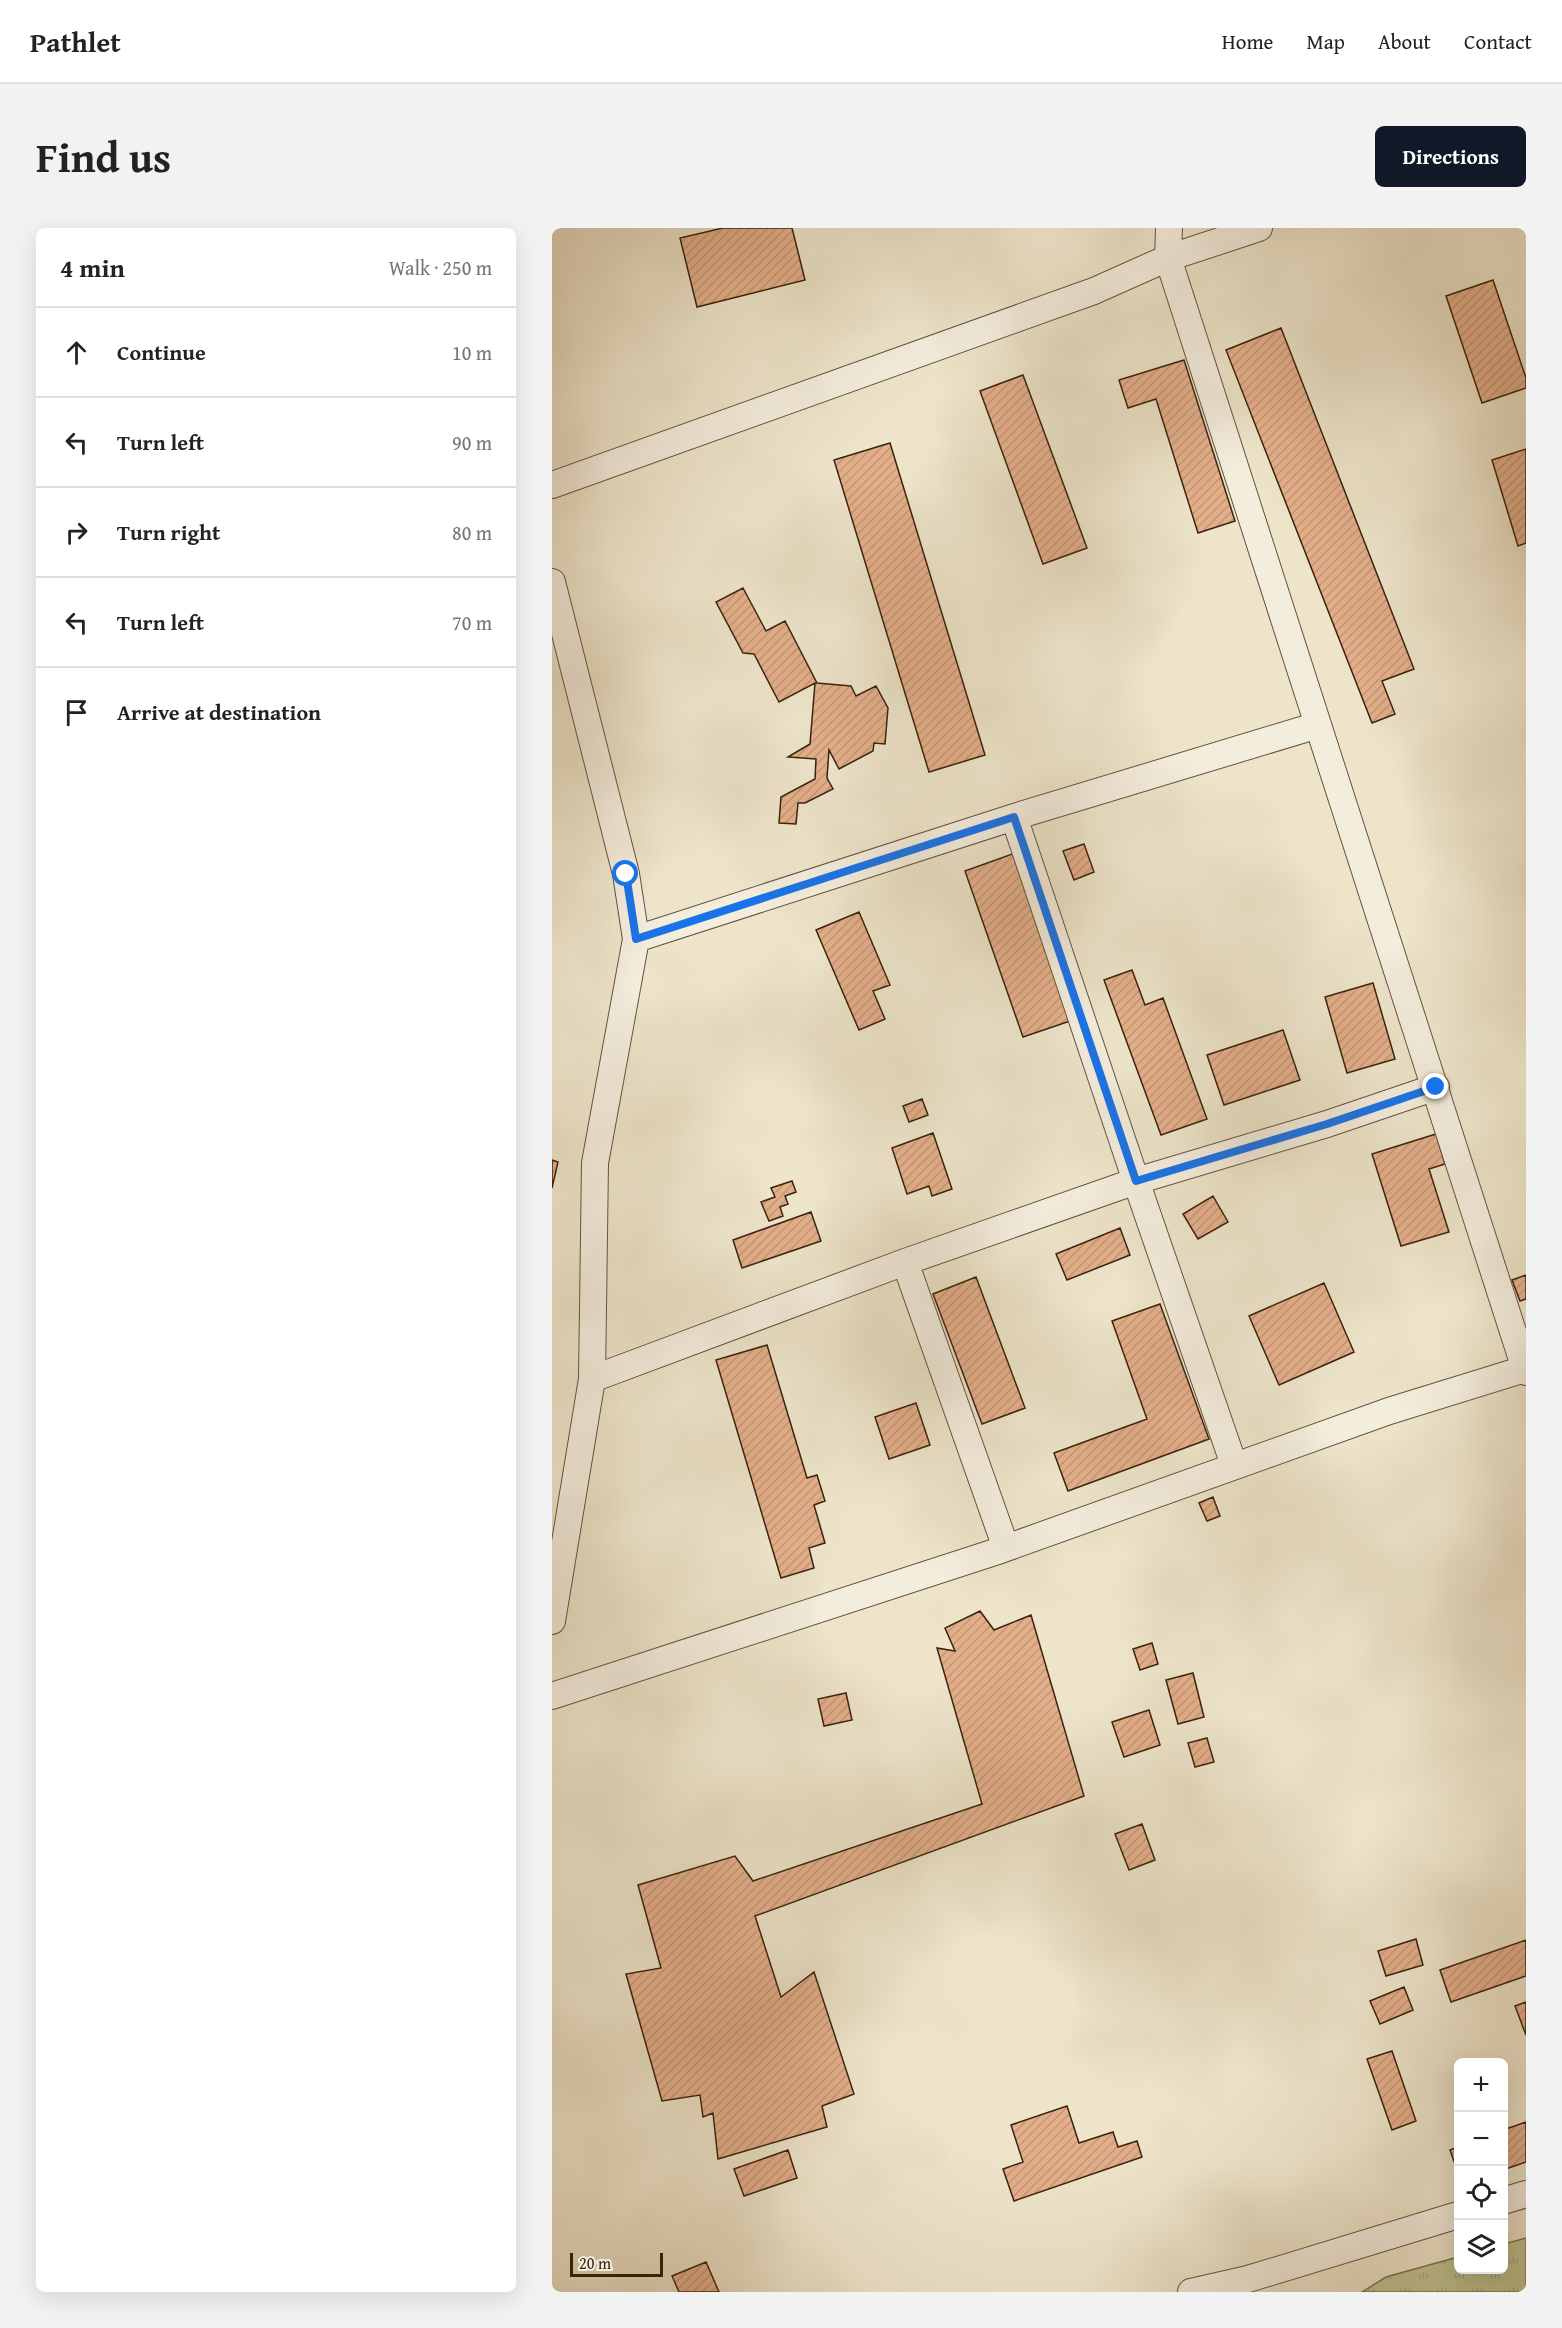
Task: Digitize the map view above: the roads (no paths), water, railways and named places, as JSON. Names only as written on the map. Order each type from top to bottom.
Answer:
[{"type":"street","points":[[552,1696],[1006,1548],[1389,1411],[1526,1370],[1168,258],[1169,228]]},
{"type":"street","points":[[552,485],[1094,291],[1168,258],[1259,228]]},
{"type":"street","points":[[552,582],[626,874],[636,939],[595,1163],[592,1379],[552,1621]]},
{"type":"street","points":[[636,939],[1014,817],[1318,725]]},
{"type":"street","points":[[1014,817],[1234,1466]]},
{"type":"street","points":[[592,1379],[905,1262],[1136,1181],[1327,1124],[1436,1087]]},
{"type":"street","points":[[905,1262],[1006,1548]]},
{"type":"street","points":[[1508,2199],[1526,2194]]},
{"type":"street","points":[[1191,2292],[1249,2286],[1454,2216]]}]
